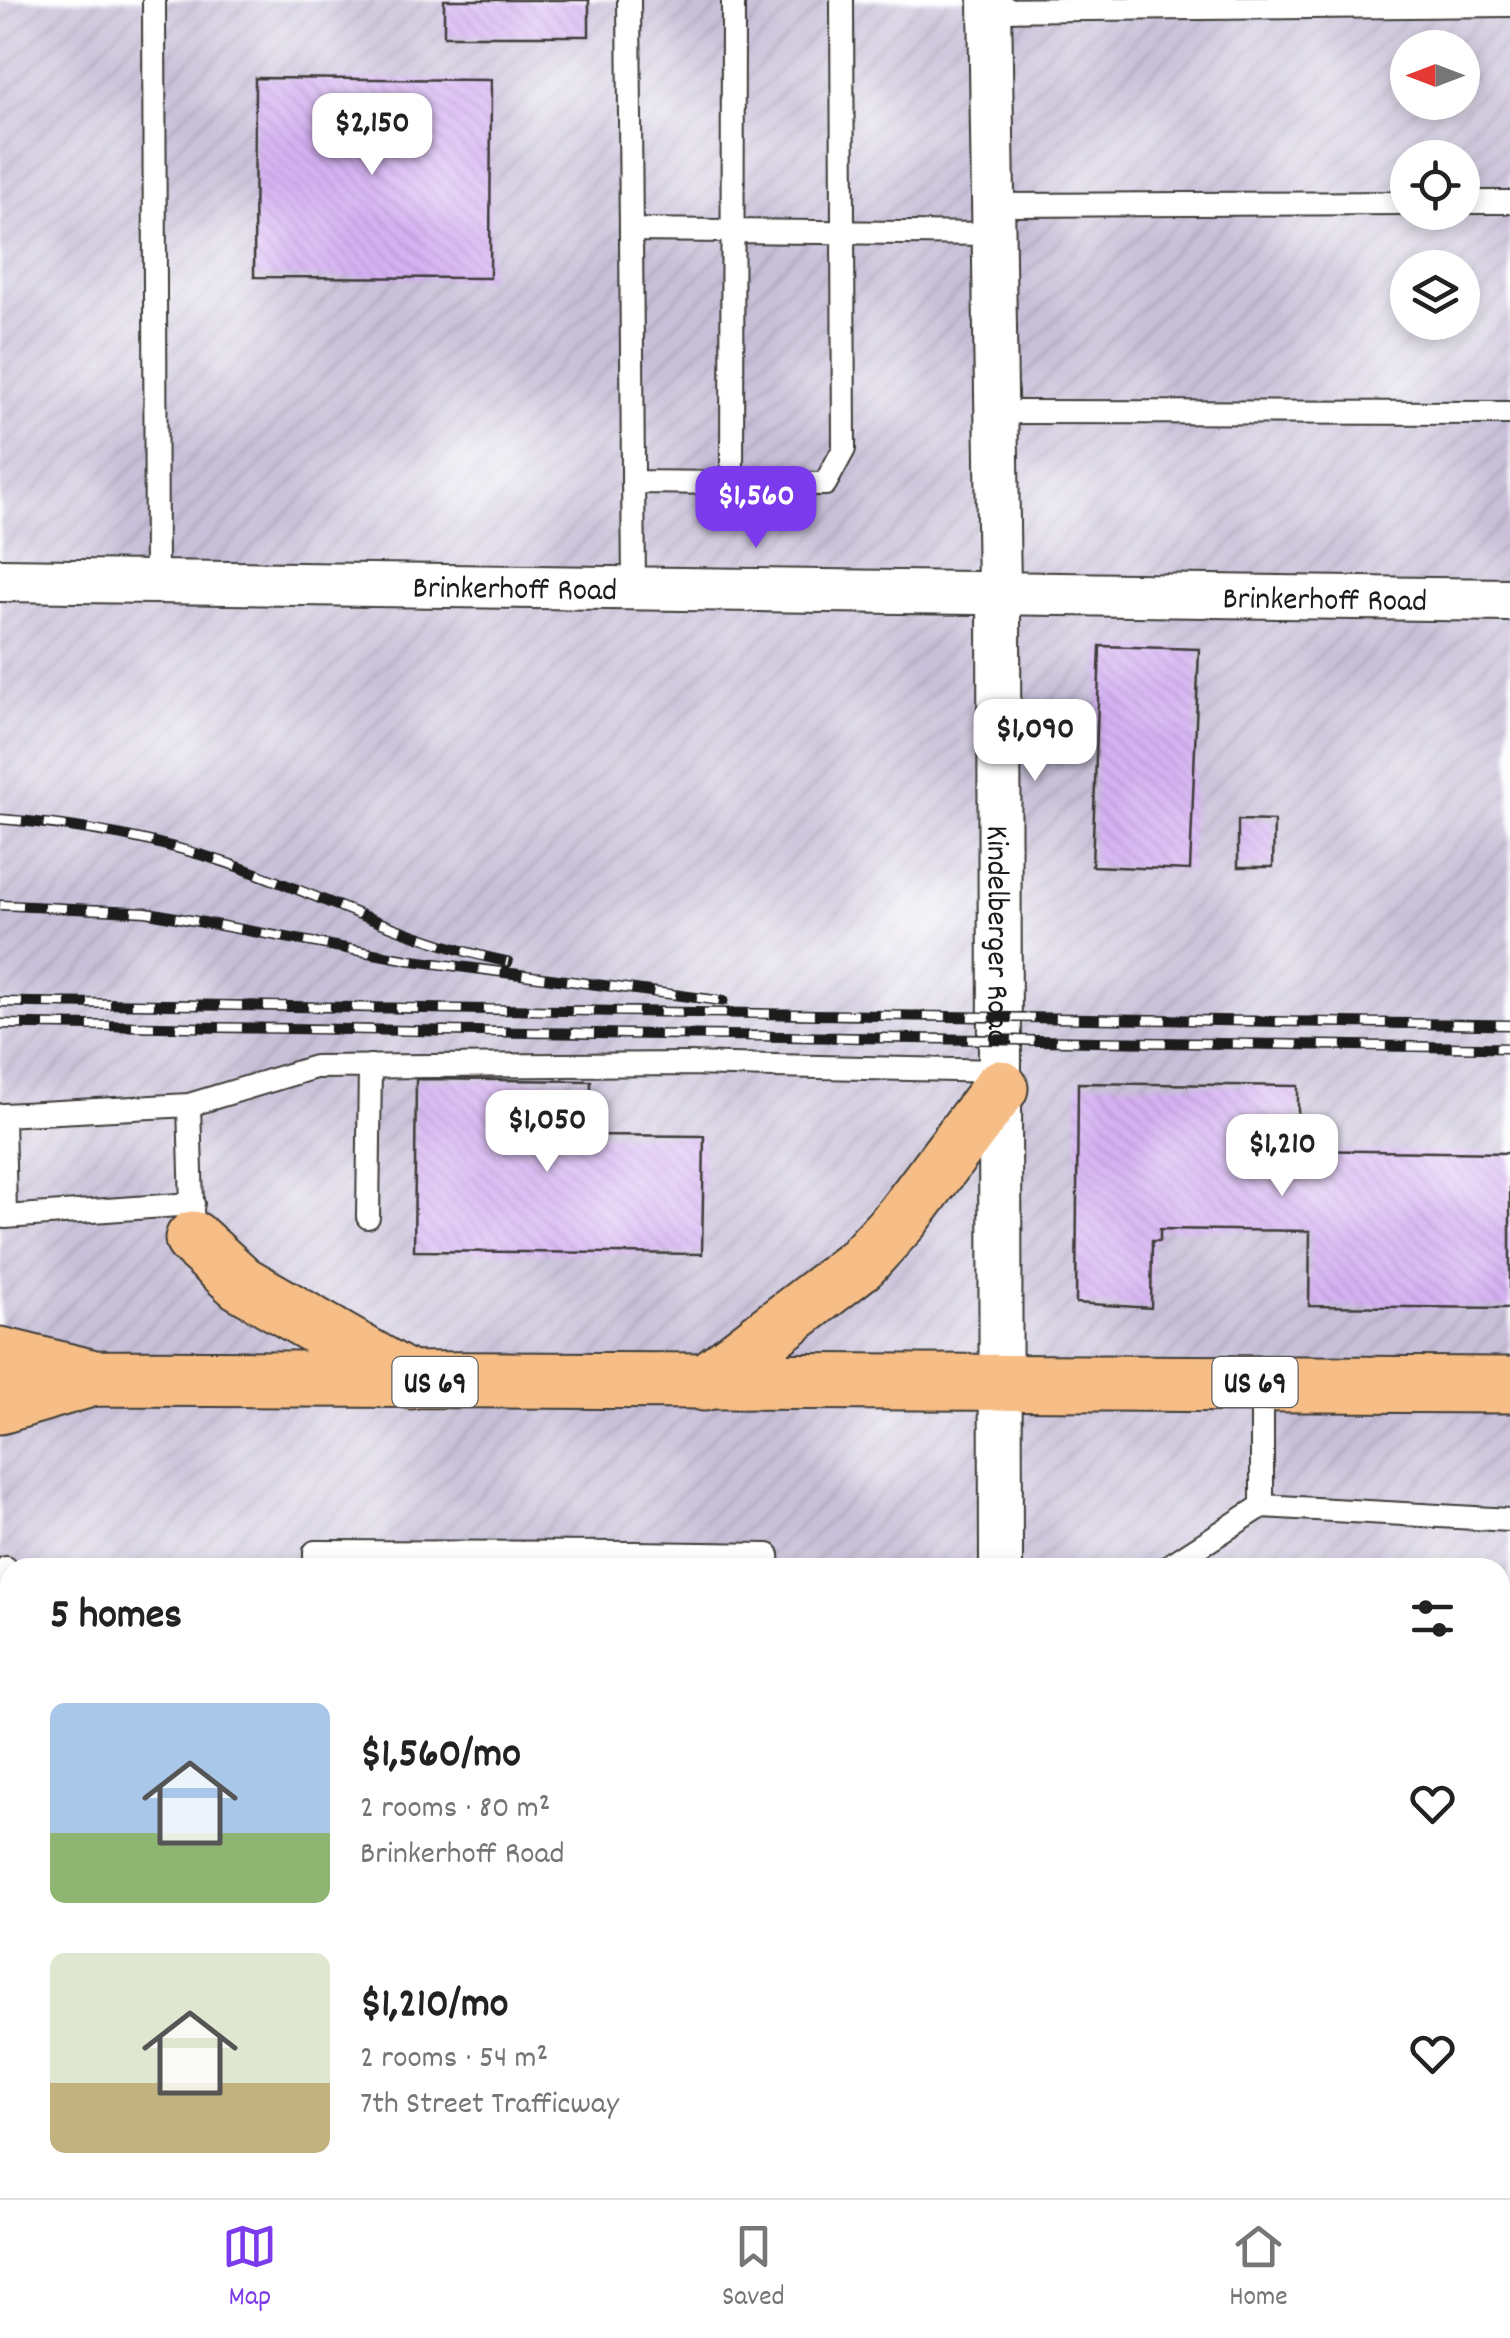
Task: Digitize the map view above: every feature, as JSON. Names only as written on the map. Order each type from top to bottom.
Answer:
[{"type":"main road","points":[[704,1383],[861,1263],[902,1218],[1000,1079]]},
{"type":"main road","points":[[193,1221],[241,1283],[414,1382]]},
{"type":"main road","name":"US 69","points":[[0,1356],[94,1378],[704,1383],[1001,1379],[1510,1385]]},
{"type":"main road","name":"US 69","points":[[0,1406],[94,1378]]},
{"type":"street","name":"Kindelberger Road","points":[[990,5],[999,590],[1002,1558]]},
{"type":"street","name":"Brinkerhoff Road","points":[[0,580],[999,590],[1510,600]]},
{"type":"lane","points":[[154,0],[156,582]]},
{"type":"lane","points":[[629,0],[634,586]]},
{"type":"lane","points":[[732,483],[733,0]]},
{"type":"lane","points":[[633,482],[825,484],[844,450],[842,0]]},
{"type":"lane","points":[[990,5],[1510,5]]},
{"type":"lane","points":[[1480,202],[1510,202]]},
{"type":"lane","points":[[631,230],[844,232],[992,219],[1390,204]]},
{"type":"lane","points":[[996,412],[1510,413]]},
{"type":"lane","points":[[189,1105],[193,1221],[5,1217],[3,1115],[189,1105],[315,1066],[686,1064],[1000,1079]]},
{"type":"lane","points":[[368,1217],[370,1066]]},
{"type":"lane","points":[[1262,1382],[1262,1506]]},
{"type":"lane","points":[[1181,1558],[1262,1506],[1510,1520]]},
{"type":"lane","points":[[315,1558],[315,1552],[554,1558]]},
{"type":"lane","points":[[688,1558],[768,1558]]},
{"type":"shaded area","points":[[0,0],[1510,0],[1510,1558],[0,1558]]},
{"type":"building","points":[[444,0],[589,0],[589,36],[444,36]]},
{"type":"building","points":[[255,78],[491,80],[490,278],[254,277]]},
{"type":"building","points":[[1100,646],[1199,649],[1190,870],[1092,866]]},
{"type":"building","points":[[1238,820],[1274,821],[1273,867],[1238,867]]},
{"type":"building","points":[[416,1079],[591,1081],[590,1135],[704,1136],[702,1254],[414,1251]]},
{"type":"building","points":[[1078,1083],[1298,1086],[1298,1150],[1510,1153],[1510,1308],[1309,1306],[1310,1231],[1160,1229],[1160,1241],[1152,1241],[1151,1308],[1076,1303]]},
{"type":"railway","points":[[0,819],[89,829],[176,848],[233,865],[437,943],[508,962]]},
{"type":"railway","points":[[0,905],[146,912],[409,960],[723,1001]]},
{"type":"railway","points":[[0,1002],[1510,1025]]},
{"type":"railway","points":[[0,1024],[1510,1048]]}]
